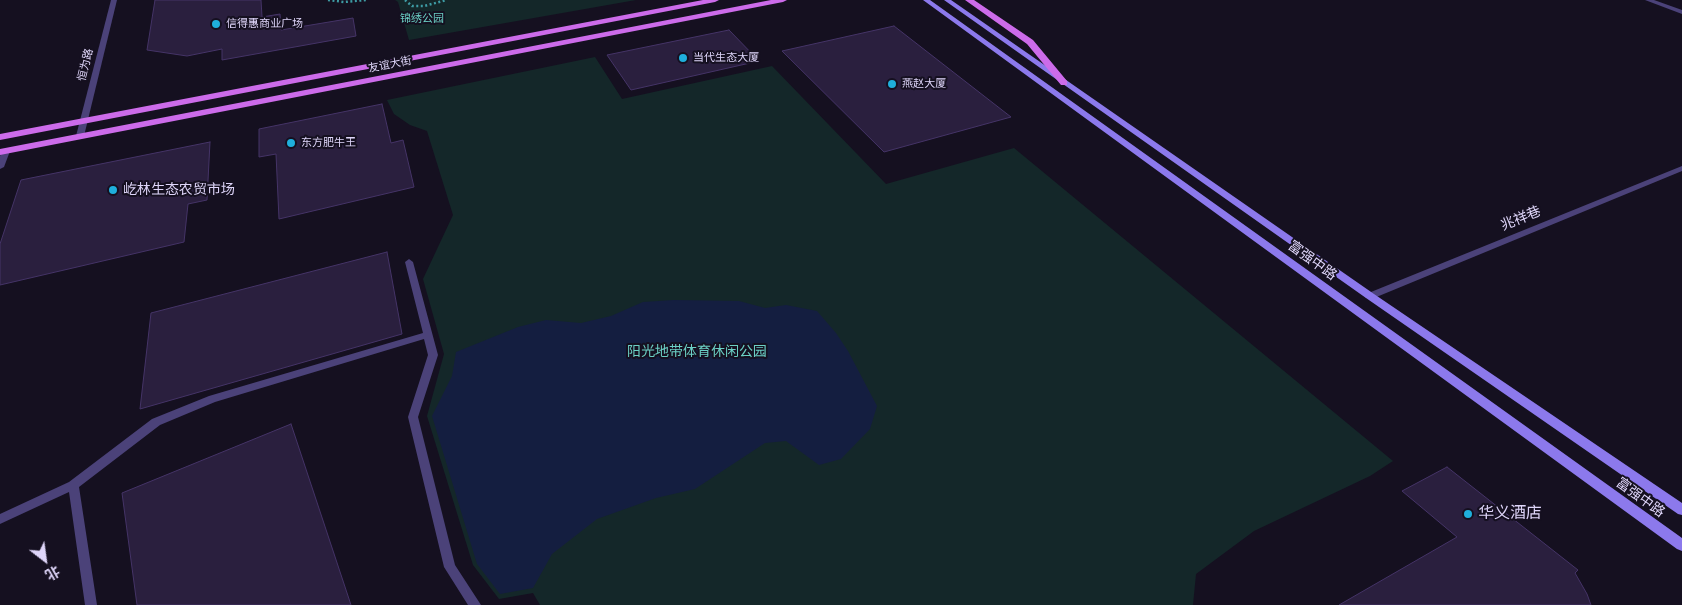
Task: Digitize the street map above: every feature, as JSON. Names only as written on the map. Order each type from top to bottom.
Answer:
[{"type":"main road","name":"友谊大街","points":[[0,137],[715,0]]},
{"type":"main road","name":"友谊大街","points":[[3,151],[783,0]]},
{"type":"main road","name":"富强中路","points":[[926,0],[1682,545]]},
{"type":"main road","name":"富强中路","points":[[948,0],[1370,296],[1682,510]]},
{"type":"main road","points":[[969,0],[1030,42],[1064,83]]},
{"type":"street","name":"恒为路","points":[[80,136],[114,0]]},
{"type":"street","points":[[1648,0],[1682,12]]},
{"type":"street","points":[[0,166],[3,151]]},
{"type":"street","name":"兆祥巷","points":[[1370,296],[1682,168]]},
{"type":"lane","points":[[409,262],[433,355],[414,417],[450,567],[475,605]]},
{"type":"lane","points":[[0,520],[73,485],[156,422],[212,399],[428,335]]},
{"type":"lane","points":[[73,485],[91,605]]},
{"type":"path","points":[[328,0],[344,2],[366,0]]},
{"type":"path","points":[[404,0],[412,6],[424,6],[447,0]]},
{"type":"green space","name":"锦绣公园","points":[[395,0],[636,0],[409,40],[398,2]]},
{"type":"green space","name":"阳光地带体育休闲公园","points":[[595,57],[622,99],[772,66],[886,184],[1014,148],[1393,461],[1370,476],[1254,531],[1196,574],[1193,605],[540,605],[533,593],[499,599],[473,565],[427,416],[444,354],[423,279],[453,215],[427,131],[410,125],[394,114],[387,100]]},
{"type":"water","points":[[674,300],[739,301],[765,308],[786,305],[817,311],[836,333],[848,351],[877,406],[870,429],[841,459],[819,465],[786,441],[765,443],[695,489],[656,498],[597,519],[552,554],[533,588],[500,594],[477,564],[432,416],[452,376],[456,352],[518,327],[546,320],[581,323],[611,316],[643,302]]},
{"type":"building","name":"信得惠商业广场","points":[[155,0],[261,0],[262,17],[280,14],[281,30],[353,18],[356,36],[222,60],[222,49],[187,56],[147,50]]},
{"type":"building","name":"燕赵大厦","points":[[894,26],[1011,117],[884,152],[782,51]]},
{"type":"building","name":"当代生态大厦","points":[[729,30],[759,61],[631,90],[607,55]]},
{"type":"building","points":[[382,104],[391,143],[403,140],[414,187],[279,219],[276,154],[259,157],[259,129]]},
{"type":"building","name":"屹林生态农贸市场","points":[[210,142],[207,200],[188,204],[184,242],[0,285],[0,244],[21,180]]},
{"type":"building","points":[[387,252],[402,334],[140,409],[151,313]]},
{"type":"building","points":[[291,424],[351,605],[137,605],[122,493]]},
{"type":"building","name":"华义酒店","points":[[1447,467],[1578,570],[1575,573],[1591,605],[1339,605],[1457,537],[1402,491]]},
{"type":"place","name":"信得惠商业广场","points":[[216,24]]},
{"type":"place","name":"当代生态大厦","points":[[683,58]]},
{"type":"place","name":"燕赵大厦","points":[[892,84]]},
{"type":"place","name":"东方肥牛王","points":[[291,143]]},
{"type":"place","name":"屹林生态农贸市场","points":[[113,190]]},
{"type":"place","name":"华义酒店","points":[[1468,514]]}]
